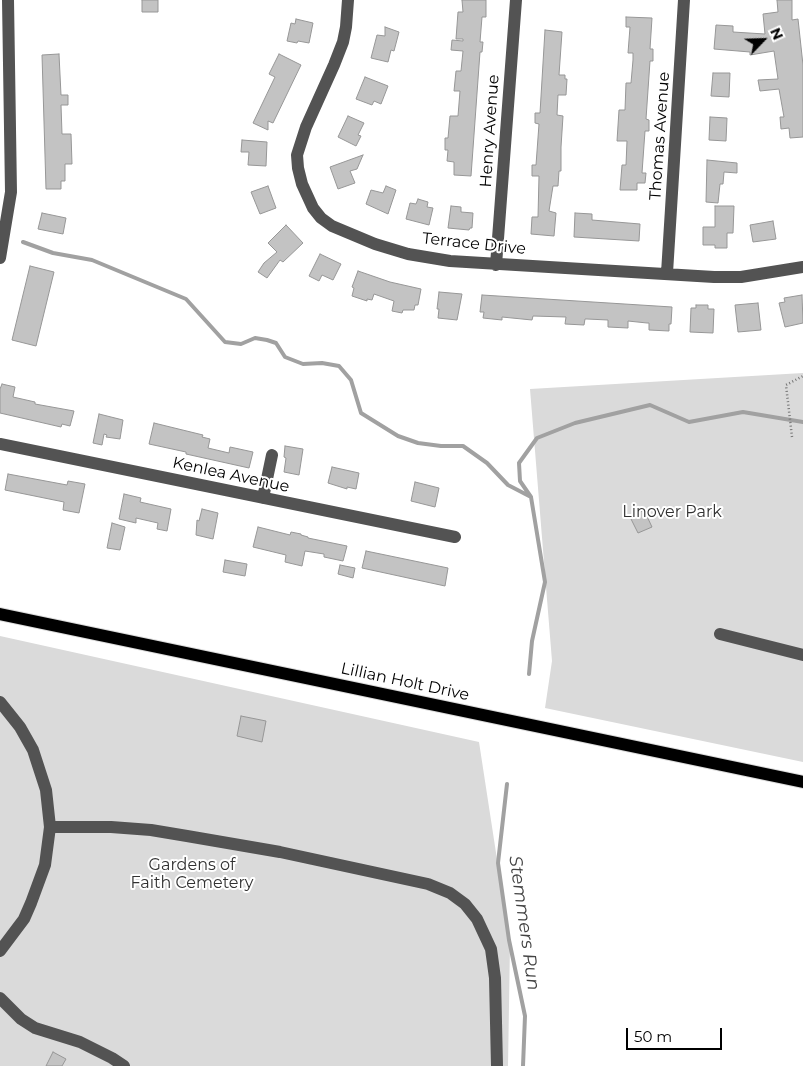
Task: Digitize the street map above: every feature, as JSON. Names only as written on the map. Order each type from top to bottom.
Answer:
[{"type":"main road","name":"Lillian Holt Drive","points":[[0,614],[803,782]]},
{"type":"street","points":[[1,251],[12,182],[8,0]]},
{"type":"street","name":"Terrace Drive","points":[[348,0],[343,42],[306,127],[297,156],[302,184],[313,208],[321,218],[332,226],[375,244],[408,254],[450,261],[741,277],[803,267]]},
{"type":"street","name":"Henry Avenue","points":[[496,265],[516,0]]},
{"type":"street","name":"Thomas Avenue","points":[[667,273],[684,0]]},
{"type":"street","name":"Kenlea Avenue","points":[[0,444],[455,537]]},
{"type":"street","points":[[263,498],[272,455]]},
{"type":"street","points":[[720,634],[803,655]]},
{"type":"street","points":[[0,702],[20,727],[33,750],[46,790],[50,827],[48,849],[40,879],[24,918],[1,946]]},
{"type":"street","points":[[50,827],[111,827],[151,830],[280,852],[428,884],[450,893],[465,904],[478,919],[491,949],[495,978],[497,1066]]},
{"type":"street","points":[[0,998],[21,1019],[35,1028],[80,1042],[124,1066]]},
{"type":"path","points":[[792,437],[786,385],[803,376]]},
{"type":"green space","name":"Linover Park","points":[[803,373],[803,762],[545,708],[552,661],[530,389]]},
{"type":"green space","name":"Gardens of Faith Cemetery","points":[[0,636],[479,742],[510,944],[508,1066],[0,1066]]},
{"type":"building","points":[[142,0],[158,0],[158,12],[142,12]]},
{"type":"building","points":[[462,0],[486,0],[486,17],[482,17],[480,42],[483,42],[482,52],[480,52],[471,176],[454,175],[454,162],[447,161],[448,150],[445,150],[445,138],[448,138],[450,116],[458,116],[460,91],[454,91],[456,71],[461,71],[463,51],[451,50],[452,40],[463,41],[463,39],[456,39],[458,12],[463,12]]},
{"type":"building","points":[[777,0],[792,0],[792,20],[798,19],[803,65],[803,137],[790,138],[789,128],[781,129],[780,117],[784,117],[779,89],[760,91],[758,80],[778,79],[774,51],[750,55],[750,52],[714,49],[716,25],[733,26],[733,32],[765,34],[763,14],[778,12]]},
{"type":"building","points":[[626,17],[652,18],[650,49],[653,49],[653,61],[650,61],[646,119],[649,120],[649,131],[645,131],[642,173],[646,173],[645,183],[637,183],[637,190],[620,190],[622,165],[626,165],[627,141],[617,141],[619,110],[625,110],[626,83],[631,83],[633,60],[633,53],[628,53],[630,27],[626,27]]},
{"type":"building","points":[[296,19],[313,23],[309,43],[287,41],[291,23],[295,24]]},
{"type":"building","points":[[385,27],[399,32],[394,51],[391,50],[388,62],[371,58],[377,35],[385,36]]},
{"type":"building","points":[[545,30],[562,32],[559,75],[565,75],[565,79],[567,79],[566,95],[558,95],[557,115],[563,116],[561,171],[559,171],[558,186],[553,186],[549,211],[556,213],[554,236],[531,234],[532,217],[538,217],[539,176],[532,176],[532,165],[536,165],[539,124],[535,123],[535,113],[540,113]]},
{"type":"building","points":[[59,54],[61,95],[68,95],[68,105],[61,105],[62,134],[71,134],[72,164],[65,164],[65,181],[61,181],[61,189],[46,189],[42,55]]},
{"type":"building","points":[[279,54],[301,65],[273,123],[268,121],[268,130],[253,123],[275,77],[269,74]]},
{"type":"building","points":[[713,73],[730,73],[729,97],[711,96]]},
{"type":"building","points":[[365,77],[388,86],[381,104],[374,101],[372,105],[356,99]]},
{"type":"building","points":[[348,116],[364,123],[358,135],[361,136],[356,146],[338,137]]},
{"type":"building","points":[[710,117],[727,118],[726,141],[709,140]]},
{"type":"building","points":[[242,140],[267,142],[266,166],[248,165],[249,152],[241,152]]},
{"type":"building","points":[[363,155],[357,169],[350,171],[355,183],[338,189],[330,167]]},
{"type":"building","points":[[707,160],[737,163],[737,173],[724,172],[723,184],[720,184],[718,203],[706,202]]},
{"type":"building","points":[[268,186],[276,208],[260,214],[251,192]]},
{"type":"building","points":[[386,186],[396,190],[388,214],[366,204],[371,190],[383,193]]},
{"type":"building","points":[[418,199],[428,202],[427,207],[433,208],[429,225],[406,219],[410,203],[416,204]]},
{"type":"building","points":[[451,206],[461,207],[461,212],[473,213],[472,228],[469,230],[448,228]]},
{"type":"building","points":[[715,206],[734,206],[733,233],[727,233],[727,248],[703,245],[703,227],[715,227]]},
{"type":"building","points":[[42,213],[66,218],[63,234],[38,229]]},
{"type":"building","points":[[575,213],[592,214],[592,220],[640,224],[639,241],[574,237]]},
{"type":"building","points":[[773,221],[776,239],[753,242],[750,225]]},
{"type":"building","points":[[286,225],[303,243],[283,262],[280,260],[267,278],[258,272],[264,263],[277,252],[268,243]]},
{"type":"building","points":[[320,254],[341,264],[333,280],[322,275],[319,281],[309,276]]},
{"type":"building","points":[[30,266],[54,272],[36,346],[12,340]]},
{"type":"building","points":[[358,271],[390,282],[421,289],[418,305],[415,305],[414,310],[403,310],[402,313],[392,311],[394,301],[374,294],[372,300],[367,299],[367,301],[352,296],[354,288],[352,287]]},
{"type":"building","points":[[439,292],[462,294],[457,320],[438,318]]},
{"type":"building","points":[[482,295],[672,307],[671,324],[669,324],[669,331],[649,330],[649,323],[628,321],[628,328],[608,327],[608,320],[585,319],[584,325],[565,324],[566,317],[533,316],[532,320],[502,317],[502,320],[483,318],[484,312],[480,312]]},
{"type":"building","points":[[802,295],[803,323],[785,327],[779,303],[785,302],[784,298]]},
{"type":"building","points":[[758,303],[761,330],[738,332],[735,305]]},
{"type":"building","points":[[696,305],[708,305],[708,309],[714,309],[713,333],[690,332],[691,308],[696,308]]},
{"type":"building","points":[[2,384],[15,387],[13,397],[35,402],[35,404],[74,411],[70,426],[62,424],[61,427],[0,413],[0,389]]},
{"type":"building","points":[[99,414],[123,420],[120,439],[106,437],[107,435],[104,434],[102,445],[93,443]]},
{"type":"building","points":[[154,423],[203,435],[202,437],[210,439],[208,448],[229,453],[230,447],[253,452],[249,468],[149,444]]},
{"type":"building","points":[[285,446],[303,449],[299,475],[284,472]]},
{"type":"building","points":[[332,467],[359,473],[356,489],[347,487],[347,489],[328,483]]},
{"type":"building","points":[[8,474],[67,485],[68,481],[85,484],[79,513],[63,510],[64,502],[5,490]]},
{"type":"building","points":[[415,482],[439,488],[435,507],[411,501]]},
{"type":"building","points":[[124,494],[141,498],[140,502],[171,509],[167,531],[157,529],[158,523],[136,518],[136,523],[119,519]]},
{"type":"building","points":[[202,509],[218,513],[213,539],[196,535],[197,520],[199,521]]},
{"type":"building","points":[[644,510],[652,527],[638,533],[630,517]]},
{"type":"building","points":[[112,523],[125,527],[120,550],[107,548]]},
{"type":"building","points":[[258,527],[290,535],[291,532],[301,534],[308,538],[347,546],[343,561],[324,557],[324,554],[305,551],[302,566],[285,562],[286,555],[253,547]]},
{"type":"building","points":[[366,551],[448,568],[445,586],[362,568]]},
{"type":"building","points":[[225,560],[247,564],[245,576],[223,572]]},
{"type":"building","points":[[340,565],[355,568],[353,578],[338,574]]},
{"type":"building","points":[[241,716],[266,721],[262,742],[237,736]]},
{"type":"building","points":[[53,1052],[66,1059],[62,1066],[46,1066]]},
{"type":"waterway","points":[[23,242],[53,253],[92,260],[186,299],[225,342],[241,344],[255,338],[267,340],[276,343],[285,357],[303,364],[322,363],[339,366],[351,380],[361,413],[398,436],[418,443],[463,446],[487,463],[508,485],[531,497]]},
{"type":"waterway","name":"Stemmers Run","points":[[529,674],[532,641],[545,582],[531,497],[520,481],[519,463],[537,438],[575,423],[650,405],[689,422],[743,412],[803,422]]},
{"type":"waterway","name":"Stemmers Run","points":[[507,784],[498,863],[509,940],[525,1016],[523,1066]]}]
